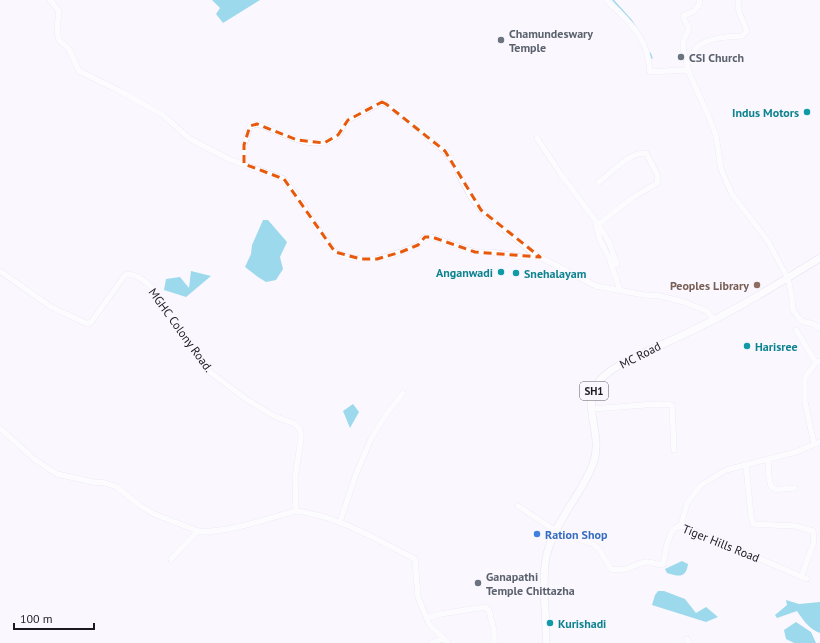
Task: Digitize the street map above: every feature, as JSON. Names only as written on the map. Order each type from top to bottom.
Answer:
[{"type":"main road","name":"MC Road","points":[[546,643],[546,559],[556,531],[591,469],[595,458],[597,442],[592,409],[592,397],[598,382],[619,365],[714,320],[749,301],[820,258]]},
{"type":"street","points":[[50,0],[59,11],[57,30],[59,40],[69,48],[79,71],[120,91],[163,115],[190,139],[231,160],[284,179],[299,198],[328,244],[335,252],[347,257],[377,259],[401,252],[418,245],[425,238],[432,237],[475,252],[492,252],[522,257],[540,257]]},
{"type":"street","points":[[607,0],[622,15],[644,43],[648,56],[650,72],[684,70],[689,72]]},
{"type":"street","points":[[699,0],[700,2],[694,11],[683,16],[689,29],[684,40],[683,48],[689,72],[716,136],[721,169],[732,194],[768,241],[788,278],[793,310],[802,321],[820,328]]},
{"type":"street","points":[[688,64],[697,47],[718,38],[742,36],[747,30],[740,12],[738,0]]},
{"type":"street","points":[[244,164],[244,144],[250,126],[257,124],[297,140],[312,143],[324,143],[329,142],[338,135],[343,124],[348,120],[382,102],[393,108],[445,151],[457,168],[459,175],[471,197],[481,210],[534,254],[596,286],[660,296],[694,305],[707,311],[714,320]]},
{"type":"street","points":[[537,138],[598,224],[609,242],[617,265]]},
{"type":"street","points":[[599,182],[634,154],[642,153],[646,153],[658,176],[657,183],[632,198],[596,226],[620,290]]},
{"type":"street","name":"MGHC Colony Road.","points":[[0,271],[51,307],[88,324],[92,321],[126,275],[133,274],[142,279],[153,288],[210,372],[246,399],[274,416],[295,424],[299,428],[301,438],[295,477],[296,510]]},
{"type":"street","points":[[681,526],[687,503],[701,485],[726,470],[796,452],[817,443],[805,402],[805,377],[818,362],[796,330]]},
{"type":"street","points":[[340,522],[356,474],[371,439],[385,416],[403,393]]},
{"type":"street","points":[[592,409],[657,404],[672,405],[674,450]]},
{"type":"street","points":[[0,428],[34,459],[57,474],[93,482],[105,483],[117,487],[139,505],[165,520],[198,531],[205,532],[227,529],[296,510],[340,522],[415,559],[418,597],[429,624],[446,641]]},
{"type":"street","points":[[768,459],[769,484],[772,488],[775,490],[795,488]]},
{"type":"street","name":"Tiger Hills Road","points":[[556,531],[593,544],[599,549],[611,569],[628,570],[644,562],[658,565],[663,564],[670,534],[674,528],[681,526],[804,578],[814,542],[813,531],[795,526],[753,524],[746,465]]},
{"type":"street","points":[[518,506],[556,531]]},
{"type":"street","points":[[171,559],[198,531]]},
{"type":"street","points":[[427,618],[440,614],[485,607],[489,610],[494,631],[494,643]]},
{"type":"street","points":[[431,643],[446,641]]},
{"type":"highlighted area","points":[[382,102],[445,151],[481,210],[540,257],[475,252],[432,237],[425,237],[418,245],[377,259],[361,259],[335,252],[284,179],[244,164],[244,145],[250,126],[257,124],[297,140],[324,143],[338,135],[348,120]]},
{"type":"water","points":[[212,0],[260,0],[223,23],[216,14],[220,8]]},
{"type":"water","points":[[263,220],[268,220],[287,242],[280,257],[283,269],[276,280],[266,282],[245,267],[251,254],[252,245]]},
{"type":"water","points":[[191,271],[211,276],[186,297],[164,290],[166,279],[180,277],[189,288]]},
{"type":"water","points":[[353,404],[359,412],[350,428],[343,411]]},
{"type":"water","points":[[682,561],[688,564],[684,574],[678,576],[667,573],[665,569]]},
{"type":"water","points":[[658,591],[664,591],[685,599],[696,613],[706,607],[718,617],[706,622],[652,605]]},
{"type":"water","points":[[786,600],[799,604],[820,602],[820,633],[816,632],[810,627],[797,611],[777,618],[775,615],[787,605]]},
{"type":"water","points":[[796,622],[811,632],[816,643],[794,643],[786,639],[784,630]]},
{"type":"waterway","points":[[613,0],[631,20],[644,40]]},
{"type":"waterway","points":[[650,53],[652,58]]},
{"type":"place","name":"Chamundeswary Temple","points":[[501,40]]},
{"type":"place","name":"CSI Church","points":[[681,57]]},
{"type":"place","name":"Indus Motors","points":[[807,112]]},
{"type":"place","name":"Anganwadi","points":[[501,272]]},
{"type":"place","name":"Snehalayam","points":[[516,273]]},
{"type":"place","name":"Peoples Library","points":[[757,285]]},
{"type":"place","name":"Harisree","points":[[747,346]]},
{"type":"place","name":"Ration Shop","points":[[537,534]]},
{"type":"place","name":"Ganapathi Temple Chittazha","points":[[478,583]]},
{"type":"place","name":"Kurishadi","points":[[550,623]]}]
